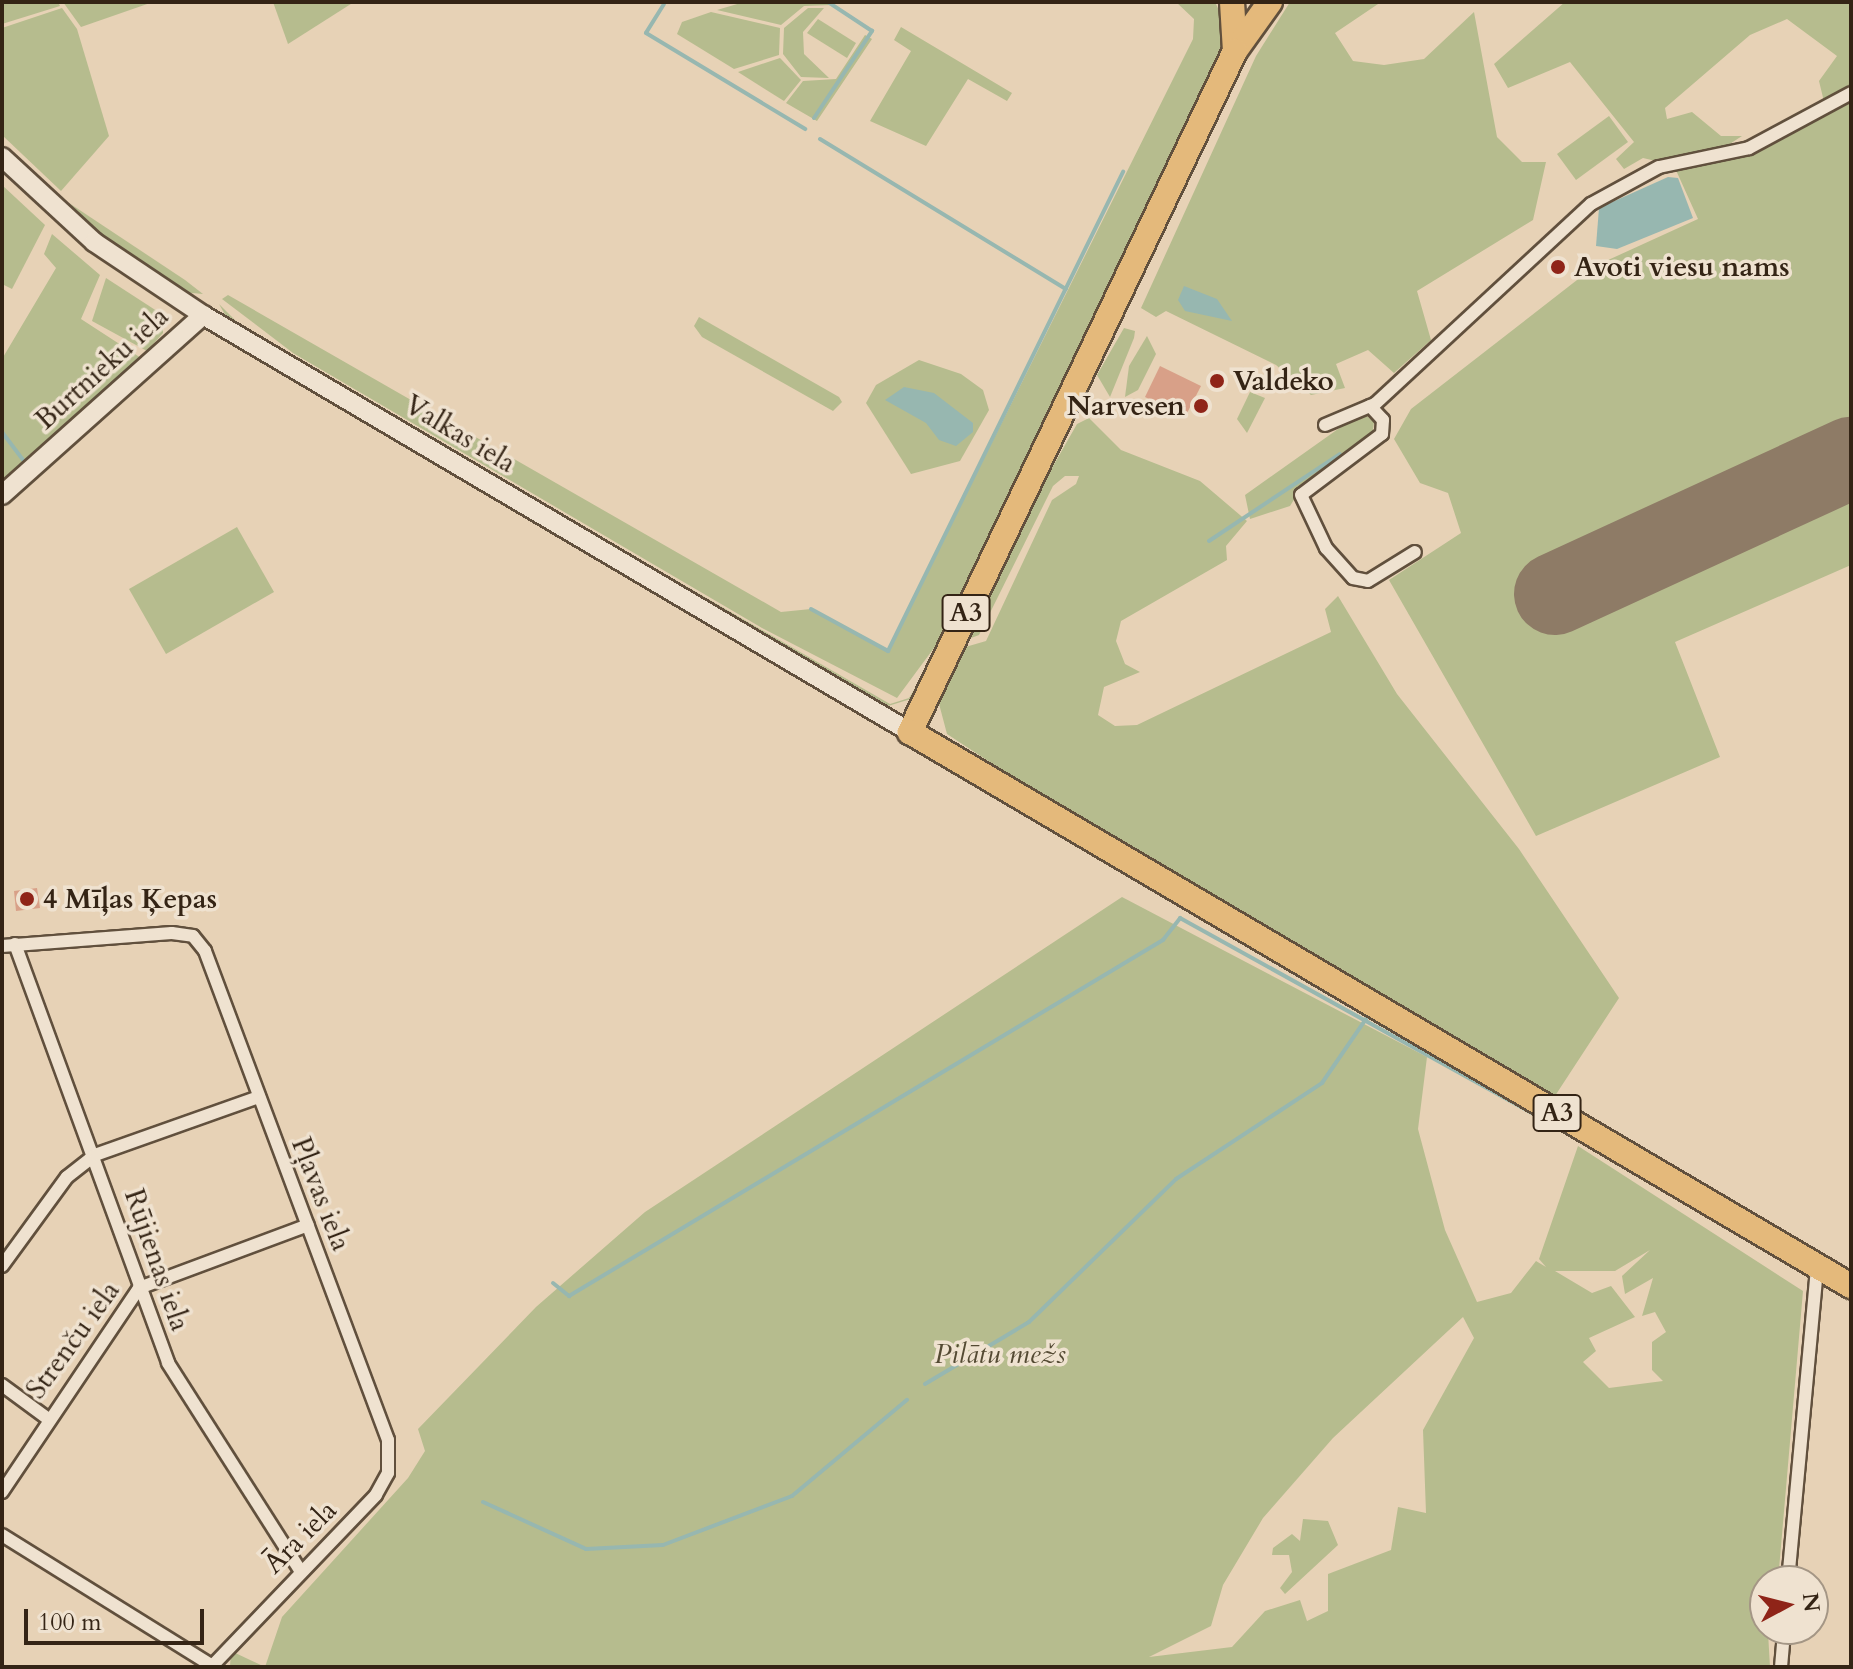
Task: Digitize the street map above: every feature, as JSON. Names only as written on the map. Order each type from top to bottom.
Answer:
[{"type":"highway","name":"A3","points":[[1232,2],[1235,51]]},
{"type":"highway","name":"A3","points":[[1270,2],[1235,51],[910,732],[1851,1286]]},
{"type":"main road","name":"Valkas iela","points":[[2,157],[94,242],[203,315],[910,732]]},
{"type":"main road","name":"Burtnieku iela","points":[[2,495],[203,315]]},
{"type":"street","points":[[1325,425],[1370,406],[1465,327],[1591,204],[1659,167],[1749,148],[1851,93]]},
{"type":"street","points":[[1370,406],[1383,420],[1382,434],[1301,495],[1326,548],[1353,578],[1368,581],[1415,552]]},
{"type":"street","name":"Pļavas iela","points":[[8,945],[193,936],[205,951],[388,1440],[388,1473]]},
{"type":"street","name":"Rūjienas iela","points":[[8,945],[95,1155],[139,1288],[168,1363],[300,1570]]},
{"type":"street","points":[[2,1266],[67,1177],[95,1155],[259,1097]]},
{"type":"street","name":"Strenču iela","points":[[2,1492],[47,1418],[139,1288],[308,1225]]},
{"type":"street","points":[[1789,1565],[1817,1266]]},
{"type":"street","points":[[2,1385],[47,1418]]},
{"type":"street","name":"Āra iela","points":[[211,1666],[300,1570],[376,1495],[388,1473]]},
{"type":"street","points":[[2,1535],[211,1666]]},
{"type":"street","points":[[1781,1667],[1783,1645]]},
{"type":"green space","points":[[2,2],[58,2],[60,6],[2,24]]},
{"type":"green space","points":[[63,2],[153,2],[81,27]]},
{"type":"green space","points":[[273,2],[354,2],[288,44]]},
{"type":"green space","points":[[744,2],[826,2],[831,5],[804,6],[781,25],[717,10]]},
{"type":"green space","points":[[1176,2],[1215,2],[1226,25],[1224,53],[948,629],[897,698],[762,628],[293,353],[222,299],[228,295],[781,612],[811,609],[888,651],[1193,39],[1194,19]]},
{"type":"green space","points":[[1290,2],[1381,2],[1335,33],[1353,61],[1384,65],[1424,59],[1474,12],[1497,137],[1522,162],[1546,162],[1533,220],[1417,291],[1431,340],[1394,373],[1368,350],[1336,364],[1345,388],[1311,395],[1276,365],[1166,311],[1156,317],[1141,308],[1256,56]]},
{"type":"green space","points":[[1565,2],[1851,2],[1851,565],[1675,642],[1720,757],[1536,836],[1389,580],[1461,533],[1448,493],[1420,483],[1394,439],[1411,409],[1595,266],[1698,219],[1675,168],[1739,158],[1826,110],[1819,81],[1837,56],[1787,19],[1750,35],[1665,108],[1667,119],[1692,112],[1721,136],[1742,136],[1719,151],[1660,162],[1643,158],[1624,169],[1616,159],[1634,142],[1570,62],[1508,88],[1494,64]]},
{"type":"green space","points":[[62,8],[77,29],[109,136],[61,191],[2,135],[2,28]]},
{"type":"green space","points":[[808,8],[824,8],[803,32],[804,54],[829,78],[801,77],[783,54],[784,28]]},
{"type":"green space","points":[[711,12],[780,28],[779,55],[734,69],[677,34],[682,22]]},
{"type":"green space","points":[[818,19],[856,43],[847,58],[807,33]]},
{"type":"green space","points":[[901,27],[1012,93],[1007,101],[968,79],[926,146],[870,121],[911,51],[894,40]]},
{"type":"green space","points":[[865,35],[872,39],[817,121],[786,103],[803,81],[836,79]]},
{"type":"green space","points":[[780,58],[801,80],[784,101],[738,72]]},
{"type":"green space","points":[[1609,116],[1628,142],[1576,180],[1557,154]]},
{"type":"green space","points":[[2,185],[45,225],[12,289],[2,284]]},
{"type":"green space","points":[[69,203],[203,294],[181,292],[116,250]]},
{"type":"green space","points":[[52,234],[100,275],[81,319],[141,358],[2,486],[2,359],[56,268],[44,254]]},
{"type":"green space","points":[[106,278],[163,315],[163,333],[147,351],[92,321]]},
{"type":"green space","points":[[219,304],[239,324],[357,396],[890,704],[909,698],[947,636],[914,698],[888,706],[355,398],[227,318]]},
{"type":"green space","points":[[699,317],[839,397],[842,402],[833,411],[702,337],[694,326]]},
{"type":"green space","points":[[1124,328],[1135,331],[1134,338],[1110,397],[1097,375]]},
{"type":"green space","points":[[1147,336],[1156,354],[1138,390],[1125,397],[1129,366]]},
{"type":"green space","points":[[919,360],[961,374],[983,390],[989,410],[960,461],[911,474],[866,403],[876,385]]},
{"type":"green space","points":[[1250,392],[1265,398],[1247,433],[1237,419]]},
{"type":"green space","points":[[1362,412],[1374,422],[1372,438],[1302,487],[1290,506],[1250,519],[1245,495]]},
{"type":"green space","points":[[1089,418],[1121,450],[1200,481],[1247,521],[1226,546],[1227,560],[1121,621],[1116,641],[1125,664],[1140,672],[1104,687],[1098,715],[1115,726],[1137,725],[1331,632],[1325,609],[1338,596],[1397,694],[1519,849],[1619,998],[1553,1099],[1069,814],[947,734],[938,700],[962,648],[986,641],[1052,500],[1076,484],[1079,476],[1065,476],[1053,486],[979,635],[966,640],[1028,510],[1077,424]]},
{"type":"green space","points":[[237,527],[274,592],[166,654],[129,589]]},
{"type":"green space","name":"Pilātu mežs","points":[[1122,897],[1427,1057],[1418,1129],[1445,1230],[1477,1302],[1511,1293],[1536,1261],[1546,1267],[1539,1259],[1578,1146],[1803,1291],[1779,1565],[1749,1565],[1749,1645],[1769,1645],[1770,1667],[265,1667],[282,1617],[408,1478],[425,1451],[418,1429],[536,1307],[645,1212]],"holes":[[[1650,1250],[1622,1276],[1625,1294],[1653,1278],[1642,1316],[1655,1312],[1666,1332],[1652,1342],[1652,1370],[1663,1381],[1609,1388],[1583,1362],[1596,1351],[1589,1338],[1635,1317],[1611,1286],[1592,1293],[1555,1271],[1615,1271]],[[1463,1317],[1474,1338],[1423,1430],[1426,1513],[1398,1507],[1391,1550],[1328,1574],[1328,1611],[1307,1621],[1300,1600],[1265,1611],[1232,1647],[1149,1657],[1211,1626],[1223,1585],[1263,1518],[1333,1438]]]},
{"type":"green space","points":[[1303,1519],[1328,1521],[1338,1545],[1285,1594],[1280,1588],[1292,1572],[1289,1555],[1272,1555],[1273,1548],[1292,1534],[1300,1541]]},
{"type":"green space","points":[[231,1651],[265,1667],[230,1667]]},
{"type":"water","points":[[1668,177],[1678,178],[1693,218],[1617,249],[1596,246],[1599,208]]},
{"type":"water","points":[[1184,286],[1217,299],[1232,321],[1185,311],[1178,300]]},
{"type":"water","points":[[904,387],[934,393],[973,423],[973,432],[956,446],[939,440],[926,423],[885,400]]},
{"type":"building","points":[[1160,366],[1201,386],[1185,417],[1145,397]]},
{"type":"building","name":"4 Mīļas Ķepas","points":[[37,888],[40,908],[16,911],[14,891]]},
{"type":"waterway","points":[[659,2],[671,2]]},
{"type":"waterway","points":[[814,118],[872,31],[828,2]]},
{"type":"waterway","points":[[664,4],[646,33],[805,129]]},
{"type":"waterway","points":[[820,139],[1066,289]]},
{"type":"waterway","points":[[811,609],[888,651],[1123,172]]},
{"type":"waterway","points":[[2,432],[25,462]]},
{"type":"waterway","points":[[1209,541],[1340,454]]},
{"type":"waterway","points":[[553,1283],[569,1296],[1163,940],[1180,918],[1591,1146]]},
{"type":"waterway","points":[[925,1384],[1029,1322],[1176,1179],[1322,1083],[1366,1019]]},
{"type":"waterway","points":[[483,1502],[586,1549],[663,1545],[792,1496],[907,1400]]},
{"type":"runway","points":[[1555,594],[1851,458]]},
{"type":"place","name":"Avoti viesu nams","points":[[1558,267]]},
{"type":"place","name":"Valdeko","points":[[1217,381]]},
{"type":"place","name":"Narvesen","points":[[1201,406]]},
{"type":"place","name":"4 Mīļas Ķepas","points":[[27,899]]}]
